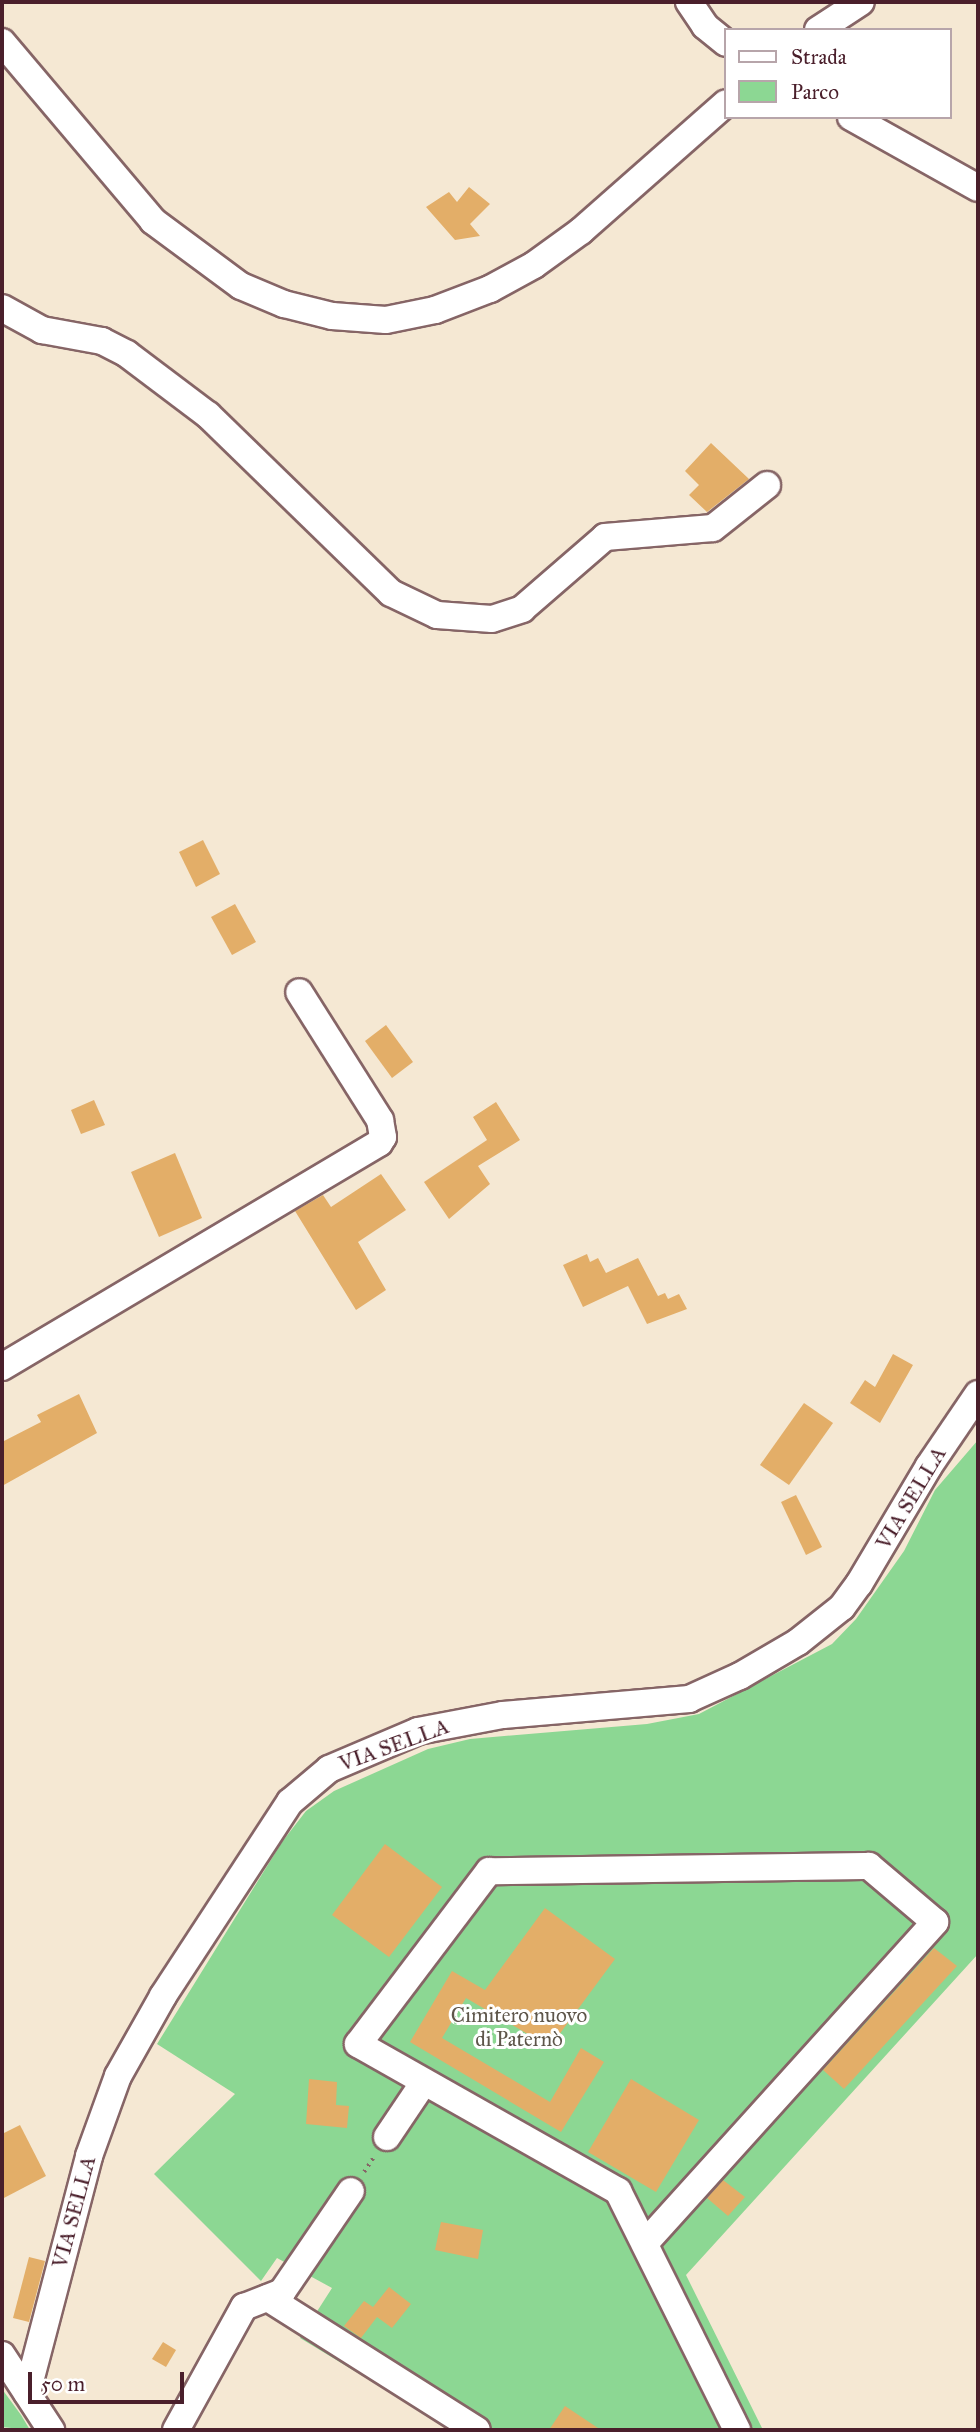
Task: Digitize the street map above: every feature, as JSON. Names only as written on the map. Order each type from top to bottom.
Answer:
[{"type":"street","points":[[689,2],[705,26],[724,41]]},
{"type":"street","points":[[821,28],[861,2]]},
{"type":"street","points":[[2,42],[153,221],[242,286],[284,304],[332,316],[386,320],[435,310],[523,271],[581,232],[724,105]]},
{"type":"street","points":[[854,119],[978,188]]},
{"type":"street","points":[[2,308],[42,330],[102,341],[127,354],[208,415],[391,593],[436,615],[492,619],[522,609],[605,537],[713,528],[767,485]]},
{"type":"street","points":[[2,1367],[379,1143],[383,1137],[380,1120],[299,992]]},
{"type":"street","name":"VIA SELLA","points":[[27,2393],[89,2156],[118,2076],[163,1996],[290,1802],[329,1769],[418,1731],[502,1715],[663,1704],[689,1699],[752,1669],[813,1631],[842,1607],[978,1394]]},
{"type":"street","points":[[647,2241],[935,1922],[869,1866],[489,1871],[358,2044],[618,2190],[647,2241],[737,2430]]},
{"type":"street","points":[[387,2137],[425,2082]]},
{"type":"street","points":[[176,2430],[244,2306],[282,2292],[351,2191]]},
{"type":"street","points":[[268,2298],[477,2430]]},
{"type":"street","points":[[2,2355],[51,2430]]},
{"type":"path","points":[[351,2191],[387,2137]]},
{"type":"green space","name":"Cimitero nuovo di Paternò","points":[[978,1440],[978,1954],[686,2275],[763,2430],[452,2430],[300,2338],[332,2288],[277,2258],[261,2281],[154,2174],[235,2094],[157,2044],[282,1842],[306,1811],[334,1791],[428,1749],[470,1739],[647,1724],[699,1714],[832,1644],[856,1619],[904,1551],[935,1490]]},
{"type":"green space","points":[[2,2389],[21,2415],[30,2430],[2,2427]]},
{"type":"building","points":[[469,187],[490,204],[470,224],[480,236],[455,240],[426,207],[449,192],[457,202]]},
{"type":"building","points":[[711,443],[749,479],[707,512],[689,495],[699,485],[685,471]]},
{"type":"building","points":[[203,840],[220,874],[196,887],[179,852]]},
{"type":"building","points":[[235,904],[256,942],[232,955],[211,917]]},
{"type":"building","points":[[386,1025],[413,1062],[392,1078],[365,1041]]},
{"type":"building","points":[[94,1100],[105,1125],[81,1134],[71,1110]]},
{"type":"building","points":[[496,1102],[520,1140],[478,1166],[490,1184],[449,1219],[424,1182],[487,1140],[473,1117]]},
{"type":"building","points":[[175,1153],[202,1218],[159,1237],[131,1172]]},
{"type":"building","points":[[381,1174],[406,1210],[358,1242],[386,1290],[356,1310],[295,1211],[323,1195],[331,1207]]},
{"type":"building","points":[[587,1254],[590,1262],[598,1258],[606,1273],[638,1258],[658,1296],[665,1293],[668,1299],[679,1294],[687,1309],[647,1324],[628,1286],[583,1307],[563,1265]]},
{"type":"building","points":[[893,1354],[913,1365],[880,1423],[850,1403],[865,1380],[875,1387]]},
{"type":"building","points":[[79,1394],[97,1433],[2,1486],[2,1442],[41,1422],[37,1415]]},
{"type":"building","points":[[804,1403],[833,1423],[789,1485],[760,1465]]},
{"type":"building","points":[[796,1495],[822,1547],[806,1555],[781,1502]]},
{"type":"building","points":[[385,1844],[442,1887],[389,1957],[332,1915]]},
{"type":"building","points":[[545,1908],[615,1959],[550,2047],[466,1998],[442,2038],[550,2102],[581,2048],[604,2062],[561,2132],[410,2042],[452,1971],[485,1990]]},
{"type":"building","points":[[934,1948],[957,1966],[844,2089],[823,2070]]},
{"type":"building","points":[[309,2079],[337,2082],[336,2105],[349,2106],[347,2128],[306,2124]]},
{"type":"building","points":[[631,2079],[699,2120],[656,2192],[588,2152]]},
{"type":"building","points":[[20,2125],[46,2176],[2,2199],[2,2134]]},
{"type":"building","points":[[723,2180],[745,2197],[728,2216],[707,2198]]},
{"type":"building","points":[[441,2222],[483,2230],[478,2259],[435,2250]]},
{"type":"building","points":[[29,2257],[45,2261],[29,2322],[13,2318]]},
{"type":"building","points":[[389,2287],[411,2304],[392,2328],[377,2317],[361,2338],[344,2326],[364,2301],[373,2307]]},
{"type":"building","points":[[163,2342],[176,2350],[166,2367],[152,2359]]},
{"type":"building","points":[[565,2406],[601,2430],[549,2430]]}]
